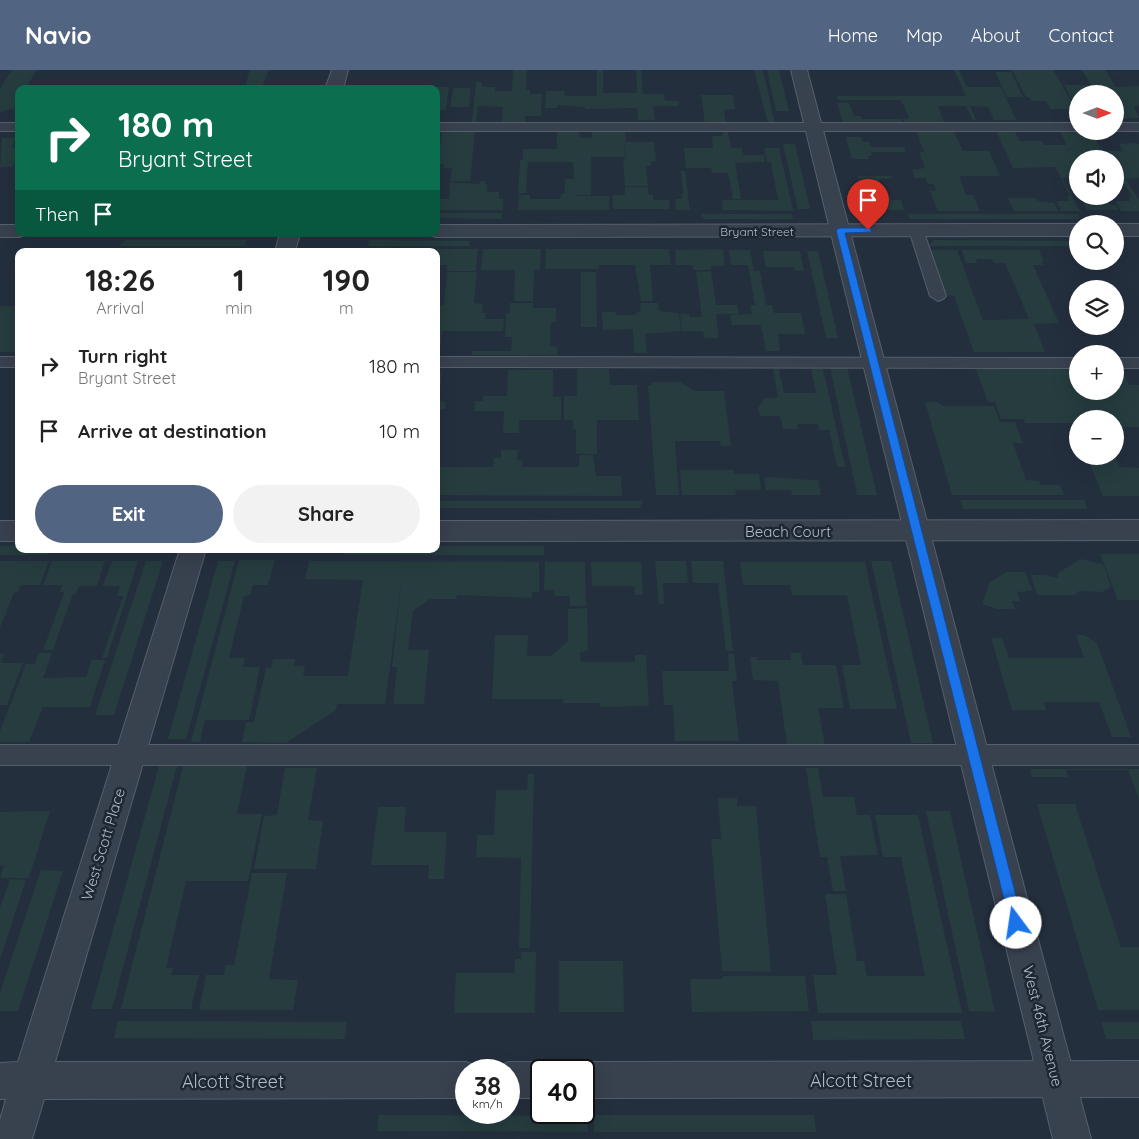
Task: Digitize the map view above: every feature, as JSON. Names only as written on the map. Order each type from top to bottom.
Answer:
[{"type":"street","points":[[335,85],[340,70]]},
{"type":"street","name":"West 46th Avenue","points":[[800,70],[1072,1139]]},
{"type":"street","name":"Bryant Street","points":[[440,231],[1069,230]]},
{"type":"street","points":[[1124,230],[1139,230]]},
{"type":"street","points":[[0,231],[15,231]]},
{"type":"street","name":"Beach Court","points":[[440,531],[1139,530]]},
{"type":"street","points":[[0,531],[15,531]]},
{"type":"street","name":"West Scott Place","points":[[13,1139],[15,1081],[130,755],[193,553]]},
{"type":"street","name":"Alcott Street","points":[[15,1081],[455,1080]]},
{"type":"street","name":"Alcott Street","points":[[595,1080],[1139,1080]]},
{"type":"lane","points":[[1124,126],[1139,126]]},
{"type":"lane","points":[[0,127],[15,127]]},
{"type":"lane","points":[[440,127],[1069,127]]},
{"type":"lane","points":[[916,230],[938,296]]},
{"type":"lane","points":[[0,362],[15,362]]},
{"type":"lane","points":[[440,362],[1069,363]]},
{"type":"lane","points":[[1124,363],[1139,363]]},
{"type":"lane","points":[[0,755],[1139,755]]},
{"type":"green space","points":[[12,70],[37,70],[28,85],[15,85],[15,108],[0,112],[0,89]]},
{"type":"green space","points":[[250,70],[269,70],[263,85],[245,85]]},
{"type":"green space","points":[[513,70],[527,70],[526,90],[530,90],[530,94],[542,94],[541,116],[525,116],[525,122],[502,122],[503,107],[478,106],[476,122],[472,122],[476,82],[482,82],[482,87],[495,87],[495,91],[512,91]]},
{"type":"green space","points":[[597,70],[603,70],[603,93],[637,93],[636,70],[641,70],[643,94],[664,94],[665,101],[678,101],[679,106],[653,106],[655,120],[638,120],[637,108],[585,109],[585,107],[558,105],[557,108],[545,108],[546,91],[564,91],[565,96],[597,96]]},
{"type":"green space","points":[[754,70],[763,70],[775,124],[768,124]]},
{"type":"green space","points":[[767,70],[779,70],[789,111],[776,111]]},
{"type":"green space","points":[[954,70],[959,70],[967,87],[1001,87],[1016,120],[994,120],[988,107],[970,106],[976,120],[973,120],[966,106],[938,106],[944,122],[904,122],[903,119],[909,118],[901,100],[838,100],[837,96],[966,96]]},
{"type":"green space","points":[[1012,70],[1053,70],[1069,97],[1069,109],[1051,109],[1046,101],[1032,101],[1029,97],[1026,97]]},
{"type":"green space","points":[[1082,70],[1105,70],[1115,85],[1091,85]]},
{"type":"green space","points":[[995,72],[1011,72],[1023,97],[1007,97]]},
{"type":"green space","points":[[1064,85],[1069,85],[1069,94]]},
{"type":"green space","points":[[1139,86],[1139,106],[1134,107],[1139,118],[1124,118],[1124,87]]},
{"type":"green space","points":[[440,87],[449,87],[446,110],[440,110]]},
{"type":"green space","points":[[453,88],[471,88],[469,107],[450,107]]},
{"type":"green space","points":[[701,95],[733,95],[735,109],[724,110],[726,123],[705,123]]},
{"type":"green space","points":[[837,103],[849,103],[854,116],[861,116],[862,119],[901,119],[902,122],[843,122]]},
{"type":"green space","points":[[442,131],[475,131],[470,181],[450,181],[452,168],[444,168],[444,164],[440,164]]},
{"type":"green space","points":[[592,131],[625,131],[626,142],[654,142],[656,161],[651,161],[651,166],[646,166],[648,186],[625,186],[623,159],[626,158],[624,141],[625,157],[591,157],[591,195],[578,195],[576,193],[577,196],[609,196],[609,210],[518,210],[519,195],[530,195],[530,199],[560,199],[561,194],[565,193],[565,179],[574,179],[573,162],[528,162],[526,193],[518,193],[520,160],[523,159],[523,149],[557,149],[557,132],[579,132],[580,138],[592,138]]},
{"type":"green space","points":[[916,131],[954,131],[963,151],[989,151],[1000,176],[959,176],[966,195],[973,195],[980,211],[938,211],[930,191],[936,191],[934,184],[928,184],[925,178],[915,178],[912,170],[925,168],[919,152],[924,152]]},
{"type":"green space","points":[[723,132],[728,132],[731,148],[742,148],[743,155],[764,155],[765,162],[735,163],[741,199],[733,199],[728,173],[712,173],[711,168],[686,168],[684,148],[713,148],[712,136],[723,136]]},
{"type":"green space","points":[[1015,132],[1020,141],[1042,141],[1044,145],[1067,145],[1060,132],[1069,132],[1069,140],[1096,140],[1102,150],[1069,150],[1069,178],[1062,178],[1069,194],[1055,167],[1013,168],[997,133]]},
{"type":"green space","points":[[846,137],[861,137],[863,142],[869,142],[871,147],[904,147],[906,152],[871,152],[872,156],[868,156],[869,159],[852,159]]},
{"type":"green space","points":[[2,138],[15,138],[11,148],[15,148],[15,163],[12,167],[2,167],[0,169]]},
{"type":"green space","points":[[783,144],[795,144],[810,209],[798,209]]},
{"type":"green space","points":[[1119,144],[1139,144],[1139,178],[1126,179],[1139,200],[1139,211],[1121,211],[1118,205],[1124,205],[1124,201],[1130,201],[1129,197],[1132,197],[1124,183],[1124,150],[1122,150]]},
{"type":"green space","points":[[764,148],[779,148],[793,211],[723,210],[722,200],[778,200],[771,163],[767,162]]},
{"type":"green space","points":[[681,171],[685,171],[690,210],[676,210],[675,199],[682,199],[681,194],[683,194]]},
{"type":"green space","points":[[858,176],[891,176],[892,178],[879,179],[885,197],[890,197],[892,200],[901,200],[904,210],[867,210]]},
{"type":"green space","points":[[480,181],[485,181],[487,192],[499,192],[499,199],[503,199],[503,210],[440,210],[440,199],[449,199],[450,182],[479,184]]},
{"type":"green space","points":[[625,187],[648,187],[649,195],[653,195],[653,200],[669,200],[670,209],[613,209],[612,195],[625,195]]},
{"type":"green space","points":[[1008,198],[1036,198],[1038,201],[1054,203],[1058,211],[1014,211]]},
{"type":"green space","points":[[1056,201],[1069,201],[1069,205],[1077,205],[1080,211],[1061,211]]},
{"type":"green space","points":[[1084,205],[1113,205],[1119,210],[1087,210]]},
{"type":"green space","points":[[440,213],[502,213],[502,219],[440,218]]},
{"type":"green space","points":[[700,214],[792,214],[793,219],[705,219]]},
{"type":"green space","points":[[908,214],[1079,214],[1069,215],[1069,219],[910,219]]},
{"type":"green space","points":[[126,240],[247,240],[245,246],[119,246]]},
{"type":"green space","points":[[369,240],[470,241],[469,246],[368,246]]},
{"type":"green space","points":[[934,240],[1069,241],[1069,246],[928,246]]},
{"type":"green space","points":[[440,249],[478,249],[476,271],[447,271],[447,265],[440,265]]},
{"type":"green space","points":[[483,249],[541,249],[540,269],[534,270],[533,301],[514,301],[515,270],[481,270]]},
{"type":"green space","points":[[546,249],[669,249],[671,265],[650,265],[653,301],[641,301],[635,265],[599,265],[599,269],[545,269]]},
{"type":"green space","points":[[723,249],[725,266],[711,266],[711,270],[693,270],[693,265],[676,265],[675,250]]},
{"type":"green space","points":[[729,250],[750,250],[754,271],[760,271],[766,305],[772,305],[774,313],[801,313],[805,334],[778,334],[780,351],[766,351],[761,325],[732,325],[730,315],[752,314],[750,305],[755,305],[748,265],[731,265]]},
{"type":"green space","points":[[930,250],[957,250],[983,320],[1029,319],[1005,263],[994,263],[992,259],[976,259],[977,263],[966,263],[962,250],[1039,250],[1044,262],[1042,262],[1043,265],[1033,265],[1059,323],[1034,324],[1045,352],[974,352],[954,296],[945,295]]},
{"type":"green space","points":[[763,251],[800,251],[804,271],[795,271],[794,267],[766,267]]},
{"type":"green space","points":[[807,251],[818,251],[838,338],[826,338]]},
{"type":"green space","points":[[711,271],[716,305],[737,305],[739,314],[716,314],[719,338],[704,338],[703,331],[682,331],[680,314],[689,314],[689,317],[702,317],[696,272]]},
{"type":"green space","points":[[447,272],[477,272],[474,303],[483,304],[482,313],[486,313],[485,319],[504,319],[503,331],[442,331],[440,351],[440,305],[444,305]]},
{"type":"green space","points":[[581,272],[596,272],[597,327],[581,327]]},
{"type":"green space","points":[[510,303],[533,303],[533,308],[556,308],[556,322],[551,322],[550,346],[557,347],[557,355],[472,355],[472,351],[511,351],[512,337],[505,337],[506,313],[510,313]]},
{"type":"green space","points":[[640,303],[658,303],[659,311],[679,313],[681,331],[645,334],[647,353],[634,353],[633,329],[603,330],[602,312],[615,312],[616,315],[634,315],[641,310]]},
{"type":"green space","points":[[0,306],[15,306],[15,352],[0,352]]},
{"type":"green space","points":[[830,367],[847,367],[877,495],[857,495]]},
{"type":"green space","points":[[975,367],[1069,367],[1069,400],[1124,400],[1124,374],[1129,385],[1139,385],[1139,427],[1124,427],[1124,410],[1069,410],[1069,423],[1025,423],[1024,419],[1001,419],[995,402],[988,402]]},
{"type":"green space","points":[[577,369],[609,369],[610,385],[637,385],[639,420],[597,420],[597,454],[576,454],[576,429],[573,429],[573,420],[564,420],[564,396],[577,396]]},
{"type":"green space","points":[[773,369],[779,369],[784,393],[816,393],[811,369],[823,369],[845,467],[837,467],[829,430],[819,430],[817,424],[797,424],[798,429],[783,429],[780,416],[760,416],[758,408],[765,398],[778,398]]},
{"type":"green space","points":[[508,370],[553,370],[553,397],[561,397],[561,420],[519,420],[519,433],[503,433],[504,411],[474,411],[475,401],[483,401],[483,396],[507,396]]},
{"type":"green space","points":[[440,372],[442,372],[440,391]]},
{"type":"green space","points":[[652,382],[680,382],[695,391],[724,391],[731,446],[721,446],[720,441],[675,441],[679,495],[656,495],[648,385],[652,385]]},
{"type":"green space","points":[[440,401],[446,402],[445,409],[440,409]]},
{"type":"green space","points":[[925,402],[937,402],[944,406],[994,406],[1000,422],[1015,422],[1023,443],[1013,443],[1026,480],[1039,481],[1041,485],[1060,485],[1064,495],[952,495]]},
{"type":"green space","points":[[501,450],[518,450],[517,460],[522,461],[522,467],[579,467],[579,455],[593,455],[596,476],[621,476],[622,496],[440,495],[440,467],[493,467],[494,458],[501,458]]},
{"type":"green space","points":[[1090,465],[1119,465],[1120,467],[1139,468],[1139,496],[1103,496]]},
{"type":"green space","points":[[680,470],[733,470],[734,474],[759,474],[761,490],[735,490],[736,495],[682,495]]},
{"type":"green space","points":[[764,477],[818,480],[821,495],[792,495],[791,490],[766,490]]},
{"type":"green space","points":[[960,500],[1084,500],[1087,509],[963,509]]},
{"type":"green space","points":[[440,501],[643,501],[640,508],[440,508]]},
{"type":"green space","points":[[0,546],[15,546],[15,553],[48,553],[47,555],[0,555]]},
{"type":"green space","points":[[440,546],[544,546],[544,555],[344,555],[344,553],[440,553]]},
{"type":"green space","points":[[1100,554],[1139,554],[1139,600],[1118,600]]},
{"type":"green space","points":[[1080,559],[1103,564],[1111,586],[1103,592],[1079,591],[1075,595],[1037,595],[1031,575],[1045,575],[1058,578],[1057,574]]},
{"type":"green space","points":[[239,560],[275,560],[268,585],[253,585],[250,595],[244,596],[229,658],[245,658],[243,667],[260,667],[249,720],[205,720],[200,742],[191,742]]},
{"type":"green space","points":[[0,561],[49,561],[40,585],[21,585],[18,592],[14,593],[0,628]]},
{"type":"green space","points":[[52,561],[105,561],[97,586],[79,586],[76,594],[73,594],[53,650],[43,650],[64,593],[60,592],[62,585],[43,585]]},
{"type":"green space","points":[[112,561],[138,561],[107,658],[102,658],[123,596],[117,596],[120,586],[103,586]]},
{"type":"green space","points":[[146,561],[163,561],[114,715],[95,715]]},
{"type":"green space","points":[[218,561],[235,561],[186,739],[168,739]]},
{"type":"green space","points":[[309,561],[539,562],[539,592],[532,592],[532,598],[457,595],[456,599],[430,599],[413,611],[408,650],[429,650],[424,704],[393,704],[397,667],[392,667],[402,577],[385,704],[337,704],[336,710],[286,743],[242,742],[246,722],[254,722],[266,668],[271,668],[273,659],[295,659],[294,666],[305,666],[303,676],[348,676],[363,580],[305,579]]},
{"type":"green space","points":[[655,561],[686,561],[688,583],[663,583],[664,604],[659,604]]},
{"type":"green space","points":[[691,561],[723,561],[733,651],[726,651],[718,583],[693,583]]},
{"type":"green space","points":[[871,561],[891,561],[933,743],[911,743]]},
{"type":"green space","points":[[545,562],[585,562],[586,606],[570,606],[570,596],[555,596],[554,590],[544,590]]},
{"type":"green space","points":[[591,562],[641,562],[643,595],[635,595],[634,586],[592,586]]},
{"type":"green space","points":[[740,562],[865,562],[897,709],[850,709],[842,665],[861,665],[847,595],[792,595],[790,585],[743,585]]},
{"type":"green space","points":[[1006,572],[1025,572],[1033,591],[1017,592],[1020,601],[1012,601],[1015,609],[997,609],[982,604],[989,583]]},
{"type":"green space","points":[[587,608],[588,651],[580,652],[581,662],[635,662],[635,655],[646,655],[649,706],[600,707],[599,703],[563,703],[563,699],[492,699],[495,635],[528,635],[527,656],[551,656],[568,641],[568,609]]},
{"type":"green space","points":[[1076,635],[1084,635],[1097,643],[1131,737],[1112,737],[1099,702],[1044,702],[1046,710],[1012,710],[991,638],[1002,638],[1009,658],[1084,658]]},
{"type":"green space","points":[[39,653],[52,653],[43,678],[86,677],[92,660],[105,660],[90,707],[43,707],[29,742],[0,742],[0,731],[26,664],[35,664]]},
{"type":"green space","points":[[790,653],[801,653],[803,665],[836,665],[844,708],[818,708],[825,745],[787,745],[778,681],[753,680],[750,657],[757,657],[757,660],[791,660]]},
{"type":"green space","points":[[0,654],[4,654],[1,663],[23,663],[7,705],[0,705]]},
{"type":"green space","points":[[728,654],[734,654],[737,681],[732,681],[739,741],[675,741],[673,705],[664,705],[662,671],[729,671]]},
{"type":"green space","points":[[159,766],[177,766],[112,1009],[91,1009]]},
{"type":"green space","points":[[183,766],[247,766],[237,814],[262,814],[248,881],[186,881],[166,968],[173,968],[171,975],[199,975],[191,1009],[121,1009]]},
{"type":"green space","points":[[285,768],[317,768],[308,820],[323,821],[316,869],[254,869],[264,816],[277,815]]},
{"type":"green space","points":[[806,768],[818,768],[823,797],[854,797],[857,815],[870,815],[878,855],[840,856],[846,891],[833,891],[827,857],[820,857]]},
{"type":"green space","points":[[1030,769],[1139,769],[1139,799],[1128,770],[1066,770],[1068,777],[1032,777]]},
{"type":"green space","points":[[528,774],[534,774],[530,948],[519,948],[521,858],[476,857],[477,835],[494,835],[496,790],[527,790]]},
{"type":"green space","points":[[718,798],[737,798],[737,806],[756,806],[771,972],[722,971],[711,839],[721,839]]},
{"type":"green space","points":[[1037,804],[1075,804],[1121,947],[1139,947],[1139,1010],[1098,1010]]},
{"type":"green space","points":[[378,807],[406,807],[404,832],[447,832],[444,879],[428,879],[429,865],[371,865]]},
{"type":"green space","points":[[50,811],[29,878],[0,878],[4,866],[0,865],[0,812]]},
{"type":"green space","points":[[926,811],[950,811],[995,1012],[969,1011]]},
{"type":"green space","points":[[875,815],[918,815],[962,1013],[818,1013],[813,975],[837,975],[825,894],[846,894],[857,961],[864,961],[867,976],[925,976],[901,857],[883,857]]},
{"type":"green space","points":[[41,870],[63,871],[18,1011],[0,1011],[0,993]]},
{"type":"green space","points":[[252,873],[287,873],[269,979],[298,980],[293,1010],[199,1010],[206,975],[224,975],[226,965],[234,965]]},
{"type":"green space","points":[[10,879],[26,880],[0,959],[0,908]]},
{"type":"green space","points":[[521,952],[536,952],[535,1013],[454,1013],[456,973],[514,973],[515,959],[521,959]]},
{"type":"green space","points":[[559,961],[623,961],[624,1012],[559,1012]]},
{"type":"green space","points":[[723,976],[805,976],[809,1011],[692,1012],[690,979],[723,979]]},
{"type":"green space","points":[[118,1021],[347,1022],[345,1039],[114,1038]]},
{"type":"green space","points":[[811,1021],[961,1021],[965,1039],[813,1040]]},
{"type":"green space","points":[[1101,1022],[1139,1022],[1139,1039],[1106,1039]]},
{"type":"green space","points":[[379,1115],[455,1115],[455,1124],[520,1124],[520,1116],[530,1116],[530,1124],[588,1124],[588,1132],[377,1131]]},
{"type":"green space","points":[[595,1115],[814,1115],[816,1132],[594,1132]]},
{"type":"route","points":[[868,230],[840,230],[1016,923]]}]
